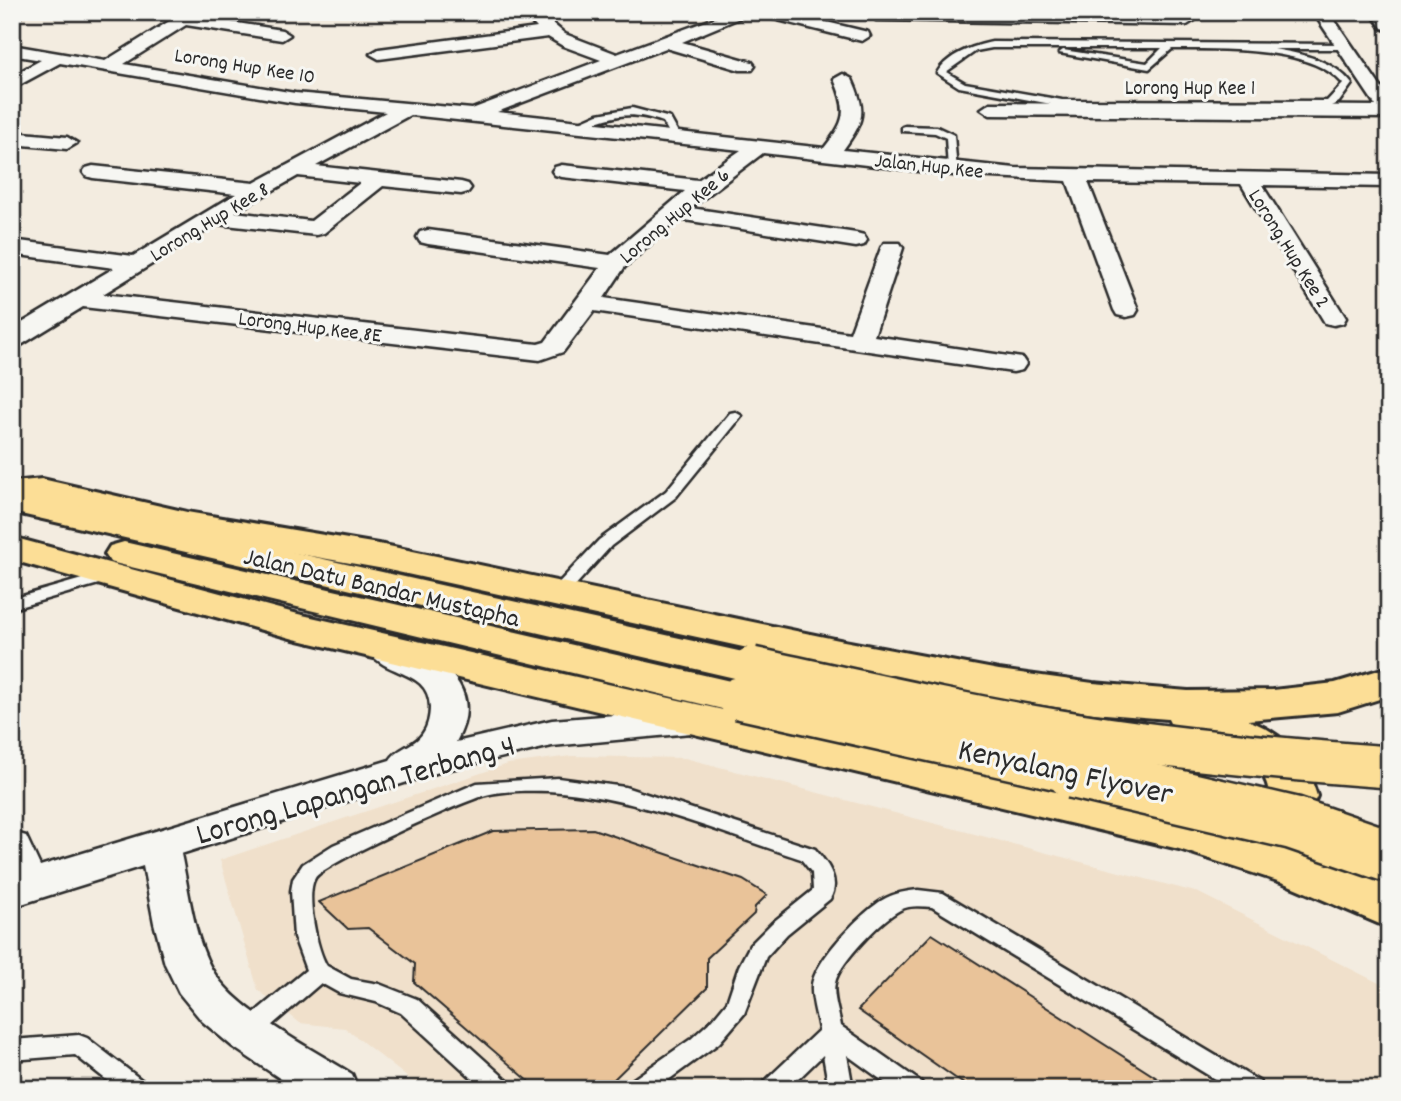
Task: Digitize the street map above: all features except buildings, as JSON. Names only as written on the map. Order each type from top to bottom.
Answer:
[{"type":"main road","points":[[1380,12],[1389,24]]},
{"type":"main road","points":[[12,493],[42,490],[187,523],[384,557],[986,682],[1093,698],[1171,705],[1286,703],[1338,697],[1389,681]]},
{"type":"main road","name":"Jalan Datu Bandar Mustapha","points":[[12,501],[732,695]]},
{"type":"main road","name":"Jalan Datu Bandar Mustapha","points":[[12,527],[732,695]]},
{"type":"main road","points":[[12,548],[362,642],[732,695],[1125,818],[1215,842],[1302,870],[1389,908]]},
{"type":"main road","name":"Kenyalang Flyover","points":[[732,695],[936,708],[1062,731],[1258,756],[1389,766]]},
{"type":"main road","name":"Kenyalang Flyover","points":[[732,695],[1205,800],[1293,823],[1389,856]]},
{"type":"main road","points":[[1171,705],[1257,741],[1286,772],[1293,796],[1279,830],[1215,842]]},
{"type":"street","points":[[12,15],[20,12]]},
{"type":"street","points":[[530,12],[548,32],[560,40],[617,60]]},
{"type":"street","points":[[509,109],[617,60],[669,43],[746,12]]},
{"type":"street","points":[[764,12],[862,36]]},
{"type":"street","points":[[1321,12],[1388,111]]},
{"type":"street","points":[[108,66],[191,16],[282,35]]},
{"type":"street","points":[[882,17],[1187,21]]},
{"type":"street","points":[[379,54],[548,32]]},
{"type":"street","points":[[669,43],[746,66]]},
{"type":"street","name":"Lorong Hup Kee 10","points":[[12,50],[295,98],[471,115]]},
{"type":"street","points":[[12,83],[57,58]]},
{"type":"street","points":[[830,154],[852,125],[855,104],[843,79]]},
{"type":"street","name":"Lorong Hup Kee 8","points":[[12,340],[217,217],[257,190],[408,108]]},
{"type":"street","name":"Jalan Hup Kee","points":[[471,115],[509,109],[578,125],[953,169],[1075,175],[1389,181]]},
{"type":"street","name":"Lorong Hup Kee 1","points":[[990,109],[1388,111]]},
{"type":"street","points":[[12,138],[67,143]]},
{"type":"street","name":"Lorong Hup Kee 6","points":[[540,352],[554,347],[589,303],[615,262],[702,187],[761,146]]},
{"type":"street","points":[[298,170],[461,188]]},
{"type":"street","points":[[93,172],[257,190]]},
{"type":"street","points":[[562,172],[702,187]]},
{"type":"street","points":[[1075,175],[1126,310]]},
{"type":"street","name":"Lorong Hup Kee 2","points":[[1247,178],[1334,318]]},
{"type":"street","points":[[217,217],[316,228],[378,179]]},
{"type":"street","points":[[675,212],[856,240]]},
{"type":"street","points":[[428,237],[615,262]]},
{"type":"street","points":[[12,247],[138,264]]},
{"type":"street","points":[[859,342],[892,248]]},
{"type":"street","name":"Lorong Hup Kee 8E","points":[[80,299],[540,352]]},
{"type":"street","points":[[589,303],[1013,364]]},
{"type":"street","points":[[362,642],[418,666],[436,678],[447,695],[450,712],[444,730],[431,749],[388,773]]},
{"type":"street","name":"Lorong Lapangan Terbang 4","points":[[20,888],[388,773],[552,733],[732,695]]},
{"type":"street","points":[[159,845],[175,921],[187,961],[203,992],[249,1031],[335,1089]]},
{"type":"street","points":[[12,847],[20,888]]},
{"type":"lane","points":[[1030,45],[1143,66],[1153,64],[1171,45]]},
{"type":"lane","points":[[1239,46],[1285,53],[1340,73],[1348,84],[1336,100],[1329,104],[1062,103],[962,85],[941,73],[957,58],[982,46],[1171,45],[1239,46],[1347,50]]},
{"type":"lane","points":[[1285,53],[1347,50]]},
{"type":"lane","points":[[905,129],[937,130],[951,137],[953,169]]},
{"type":"lane","points":[[557,594],[606,543],[671,494],[735,416]]},
{"type":"lane","points":[[12,604],[41,598],[116,574]]},
{"type":"lane","points":[[501,1089],[409,1006],[379,993],[346,987],[319,972],[312,961],[305,937],[300,891],[303,879],[310,869],[340,850],[484,788],[558,785],[625,794],[808,854],[822,871],[823,893],[759,950],[751,964],[741,998],[718,1030],[637,1089]]},
{"type":"lane","points":[[841,1089],[823,986],[825,975],[834,961],[890,906],[923,897],[936,899],[1252,1089]]},
{"type":"lane","points":[[249,1031],[319,972]]},
{"type":"lane","points":[[772,1089],[832,1032]]},
{"type":"lane","points":[[832,1032],[913,1089]]},
{"type":"lane","points":[[12,1051],[79,1045],[136,1089]]},
{"type":"shaded area","points":[[571,756],[685,758],[1199,893],[1389,988],[1389,1089],[422,1089],[345,1028],[300,1023],[258,990],[220,860],[508,764]]}]
